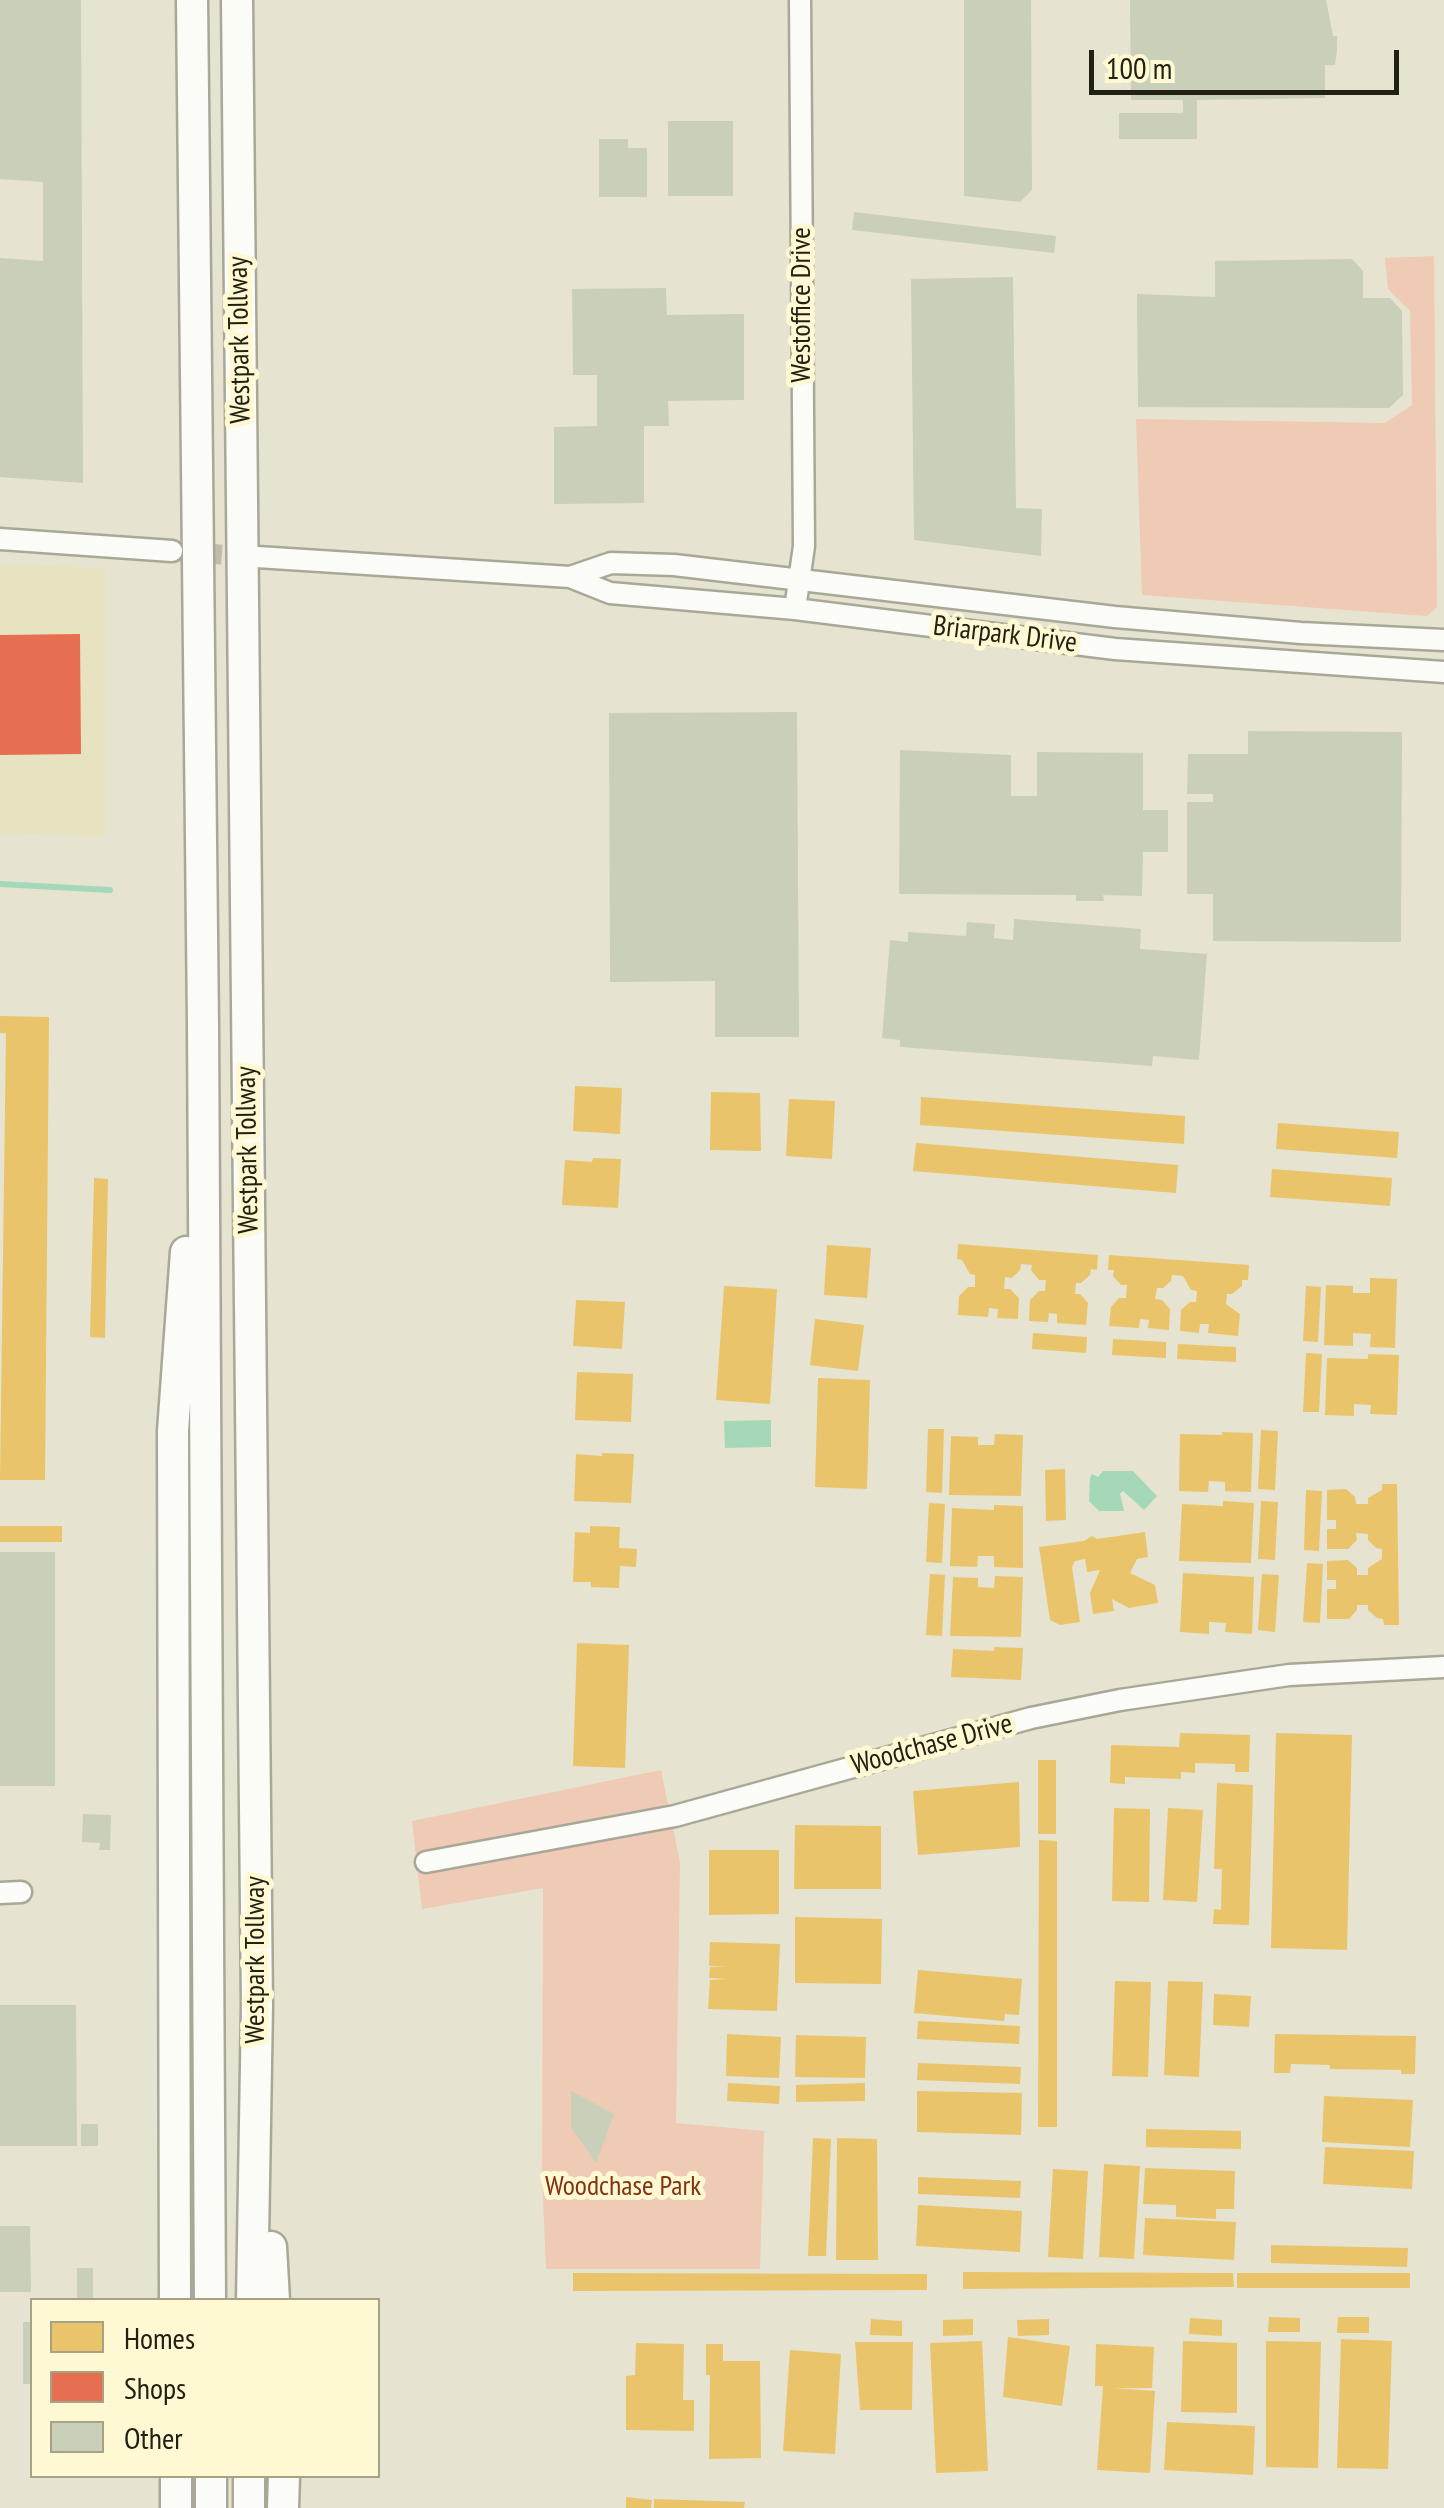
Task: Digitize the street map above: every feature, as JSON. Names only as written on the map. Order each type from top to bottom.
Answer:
[{"type":"highway","points":[[176,0],[193,266]]},
{"type":"highway","name":"Westpark Tollway","points":[[192,0],[210,2298]]},
{"type":"highway","name":"Westpark Tollway","points":[[236,0],[257,2004],[252,2298]]},
{"type":"highway","points":[[176,2298],[173,1431],[203,1024]]},
{"type":"highway","points":[[257,2004],[274,2298]]},
{"type":"highway","points":[[176,2478],[176,2508]]},
{"type":"highway","points":[[210,2508],[211,2478]]},
{"type":"highway","points":[[249,2478],[249,2508]]},
{"type":"highway","points":[[283,2508],[284,2478]]},
{"type":"street","name":"Westoffice Drive","points":[[795,609],[804,546],[800,0]]},
{"type":"street","points":[[0,539],[172,551]]},
{"type":"street","name":"Briarpark Drive","points":[[257,557],[570,577],[610,593],[795,609],[1116,649],[1444,672]]},
{"type":"street","name":"Briarpark Drive","points":[[570,577],[611,563],[800,578],[1115,617],[1444,640]]},
{"type":"street","points":[[1115,617],[1116,649]]},
{"type":"street","name":"Woodchase Drive","points":[[426,1862],[675,1816],[1069,1709],[1289,1675],[1444,1667]]},
{"type":"shaded area","points":[[0,564],[105,568],[105,837],[0,833]]},
{"type":"shaded area","points":[[771,1420],[771,1447],[725,1448],[724,1421]]},
{"type":"shaded area","points":[[1103,1471],[1133,1471],[1157,1496],[1144,1510],[1123,1491],[1120,1494],[1124,1511],[1099,1511],[1089,1501],[1090,1478]]},
{"type":"green space","points":[[1434,256],[1437,607],[1427,616],[1142,595],[1136,419],[1385,423],[1412,405],[1410,311],[1388,289],[1385,258]]},
{"type":"green space","name":"Woodchase Park","points":[[661,1770],[680,1862],[676,2123],[764,2131],[760,2269],[546,2269],[542,2175],[543,1888],[422,1909],[412,1821]]},
{"type":"building: Homes","points":[[0,1016],[49,1017],[45,1480],[0,1480],[6,1033],[0,1033]]},
{"type":"building: Homes","points":[[575,1086],[622,1088],[620,1134],[573,1131]]},
{"type":"building: Homes","points":[[711,1092],[760,1093],[761,1151],[710,1150]]},
{"type":"building: Homes","points":[[921,1097],[1185,1116],[1184,1144],[920,1125]]},
{"type":"building: Homes","points":[[789,1099],[835,1101],[832,1159],[786,1156]]},
{"type":"building: Homes","points":[[1278,1123],[1399,1132],[1397,1158],[1276,1149]]},
{"type":"building: Homes","points":[[916,1143],[1178,1165],[1176,1193],[913,1171]]},
{"type":"building: Homes","points":[[593,1158],[621,1159],[618,1208],[562,1205],[565,1160],[592,1162]]},
{"type":"building: Homes","points":[[1272,1169],[1392,1178],[1390,1206],[1270,1197]]},
{"type":"building: Homes","points":[[94,1178],[108,1179],[105,1338],[90,1337]]},
{"type":"building: Homes","points":[[958,1244],[1098,1255],[1097,1270],[1091,1269],[1090,1275],[1076,1283],[1075,1294],[1088,1303],[1086,1325],[1057,1323],[1057,1314],[1049,1313],[1048,1322],[1029,1321],[1030,1300],[1039,1291],[1045,1291],[1046,1280],[1039,1280],[1031,1270],[1032,1265],[1021,1264],[1012,1278],[1005,1277],[1004,1289],[1010,1289],[1019,1298],[1018,1319],[997,1318],[998,1309],[989,1308],[988,1317],[958,1315],[959,1296],[968,1287],[975,1287],[975,1275],[957,1259]]},
{"type":"building: Homes","points":[[827,1245],[871,1248],[867,1298],[824,1295]]},
{"type":"building: Homes","points":[[1109,1255],[1249,1265],[1248,1280],[1242,1280],[1242,1286],[1227,1294],[1226,1304],[1240,1314],[1238,1336],[1208,1333],[1209,1324],[1200,1324],[1199,1333],[1180,1331],[1181,1310],[1196,1302],[1197,1291],[1191,1290],[1183,1276],[1172,1275],[1163,1288],[1157,1288],[1155,1299],[1162,1300],[1170,1309],[1169,1330],[1148,1328],[1149,1320],[1140,1319],[1139,1328],[1109,1326],[1111,1307],[1119,1298],[1126,1298],[1127,1285],[1121,1285],[1113,1276],[1114,1270],[1108,1270]]},
{"type":"building: Homes","points":[[1370,1278],[1397,1279],[1395,1348],[1370,1347],[1371,1334],[1353,1333],[1353,1346],[1324,1345],[1326,1285],[1353,1286],[1353,1293],[1370,1293]]},
{"type":"building: Homes","points":[[724,1286],[777,1289],[770,1404],[716,1400]]},
{"type":"building: Homes","points":[[1306,1286],[1321,1287],[1318,1342],[1303,1341]]},
{"type":"building: Homes","points":[[576,1300],[625,1302],[622,1349],[573,1346]]},
{"type":"building: Homes","points":[[815,1319],[864,1325],[858,1371],[810,1365]]},
{"type":"building: Homes","points":[[1033,1333],[1087,1337],[1086,1353],[1032,1349]]},
{"type":"building: Homes","points":[[1113,1339],[1166,1342],[1166,1358],[1112,1355]]},
{"type":"building: Homes","points":[[1178,1344],[1236,1347],[1236,1362],[1177,1359]]},
{"type":"building: Homes","points":[[1306,1353],[1322,1354],[1319,1412],[1303,1412]]},
{"type":"building: Homes","points":[[1368,1354],[1399,1355],[1397,1415],[1370,1414],[1371,1405],[1354,1404],[1354,1416],[1325,1415],[1327,1358],[1368,1359]]},
{"type":"building: Homes","points":[[577,1372],[633,1374],[631,1422],[575,1420]]},
{"type":"building: Homes","points":[[818,1378],[870,1380],[867,1489],[815,1487]]},
{"type":"building: Homes","points":[[928,1429],[944,1429],[942,1493],[926,1492]]},
{"type":"building: Homes","points":[[1261,1430],[1278,1431],[1275,1490],[1258,1489]]},
{"type":"building: Homes","points":[[1253,1433],[1251,1492],[1225,1491],[1225,1482],[1209,1481],[1208,1492],[1179,1491],[1180,1434]]},
{"type":"building: Homes","points":[[995,1434],[1023,1435],[1021,1496],[949,1495],[951,1436],[978,1437],[978,1445],[994,1445]]},
{"type":"building: Homes","points":[[576,1454],[634,1454],[631,1503],[574,1501]]},
{"type":"building: Homes","points":[[1065,1469],[1066,1520],[1046,1521],[1045,1470]]},
{"type":"building: Homes","points":[[1382,1484],[1397,1484],[1399,1625],[1384,1625],[1383,1619],[1368,1610],[1368,1605],[1357,1605],[1349,1619],[1327,1619],[1327,1589],[1336,1589],[1336,1580],[1327,1580],[1327,1561],[1348,1560],[1357,1568],[1357,1575],[1368,1575],[1368,1568],[1382,1559],[1382,1549],[1368,1540],[1368,1534],[1356,1533],[1357,1540],[1348,1549],[1327,1549],[1327,1529],[1336,1529],[1336,1520],[1327,1520],[1327,1490],[1346,1489],[1355,1497],[1356,1504],[1368,1504],[1368,1498],[1382,1490]]},
{"type":"building: Homes","points":[[1306,1490],[1322,1491],[1319,1551],[1304,1550]]},
{"type":"building: Homes","points":[[1223,1501],[1254,1503],[1251,1563],[1179,1561],[1182,1504],[1223,1506]]},
{"type":"building: Homes","points":[[1261,1501],[1278,1502],[1275,1560],[1258,1559]]},
{"type":"building: Homes","points":[[929,1503],[945,1504],[942,1563],[926,1562]]},
{"type":"building: Homes","points":[[994,1505],[1023,1506],[1023,1568],[994,1567],[994,1556],[978,1556],[977,1567],[950,1566],[952,1508],[994,1510]]},
{"type":"building: Homes","points":[[0,1526],[62,1526],[62,1542],[0,1542]]},
{"type":"building: Homes","points":[[590,1526],[620,1527],[619,1548],[637,1549],[636,1567],[620,1566],[619,1588],[573,1582],[575,1532],[590,1533]]},
{"type":"building: Homes","points":[[1145,1532],[1148,1557],[1137,1559],[1130,1573],[1155,1585],[1158,1603],[1129,1608],[1112,1599],[1114,1611],[1093,1614],[1090,1593],[1100,1570],[1087,1572],[1085,1559],[1075,1561],[1072,1567],[1080,1622],[1060,1625],[1050,1620],[1039,1547],[1084,1541],[1092,1536],[1097,1539]]},
{"type":"building: Homes","points":[[1307,1563],[1323,1564],[1320,1623],[1303,1622]]},
{"type":"building: Homes","points":[[1183,1573],[1254,1577],[1252,1634],[1225,1632],[1226,1623],[1209,1622],[1209,1634],[1180,1632]]},
{"type":"building: Homes","points":[[930,1574],[945,1575],[942,1636],[926,1635]]},
{"type":"building: Homes","points":[[1262,1574],[1279,1575],[1275,1632],[1258,1630]]},
{"type":"building: Homes","points":[[995,1576],[1023,1577],[1021,1637],[950,1636],[953,1577],[978,1578],[978,1587],[994,1588]]},
{"type":"building: Homes","points":[[577,1643],[629,1645],[625,1768],[573,1766]]},
{"type":"building: Homes","points":[[994,1647],[1023,1648],[1021,1680],[951,1677],[953,1649],[994,1651]]},
{"type":"building: Homes","points":[[1180,1733],[1250,1735],[1249,1772],[1235,1772],[1235,1764],[1195,1763],[1195,1773],[1181,1772],[1181,1779],[1125,1777],[1125,1784],[1110,1783],[1111,1745],[1179,1747]]},
{"type":"building: Homes","points":[[1276,1733],[1352,1735],[1347,1950],[1271,1948]]},
{"type":"building: Homes","points":[[1038,1760],[1056,1760],[1056,1834],[1038,1834]]},
{"type":"building: Homes","points":[[1019,1782],[1020,1847],[918,1855],[913,1791]]},
{"type":"building: Homes","points":[[1217,1783],[1253,1785],[1249,1925],[1213,1924],[1214,1909],[1221,1910],[1222,1869],[1214,1869]]},
{"type":"building: Homes","points":[[1114,1808],[1150,1809],[1149,1902],[1112,1901]]},
{"type":"building: Homes","points":[[1168,1808],[1203,1810],[1197,1902],[1163,1900]]},
{"type":"building: Homes","points":[[795,1825],[881,1826],[881,1889],[794,1889]]},
{"type":"building: Homes","points":[[1039,1840],[1057,1841],[1057,2127],[1038,2127]]},
{"type":"building: Homes","points":[[709,1850],[779,1850],[779,1914],[709,1915]]},
{"type":"building: Homes","points":[[795,1917],[882,1919],[881,1984],[795,1983]]},
{"type":"building: Homes","points":[[710,1942],[780,1944],[777,2011],[708,2009],[710,1980],[727,1979],[709,1978],[710,1967],[728,1966],[709,1966]]},
{"type":"building: Homes","points":[[918,1970],[1022,1979],[1019,2015],[1005,2014],[1004,2021],[914,2013]]},
{"type":"building: Homes","points":[[1115,1981],[1151,1982],[1148,2077],[1112,2076]]},
{"type":"building: Homes","points":[[1168,1981],[1203,1982],[1199,2077],[1164,2075]]},
{"type":"building: Homes","points":[[1214,1994],[1251,1996],[1249,2027],[1213,2025]]},
{"type":"building: Homes","points":[[918,2021],[1020,2026],[1019,2044],[917,2039]]},
{"type":"building: Homes","points":[[727,2034],[781,2037],[779,2078],[726,2076]]},
{"type":"building: Homes","points":[[1275,2034],[1416,2036],[1415,2074],[1291,2064],[1290,2073],[1274,2073]]},
{"type":"building: Homes","points":[[796,2035],[866,2037],[865,2078],[795,2077]]},
{"type":"building: Homes","points":[[918,2063],[1021,2067],[1020,2084],[917,2080]]},
{"type":"building: Homes","points":[[728,2083],[780,2086],[779,2104],[727,2101]]},
{"type":"building: Homes","points":[[865,2083],[865,2101],[796,2102],[796,2085]]},
{"type":"building: Homes","points":[[917,2091],[1022,2093],[1021,2135],[917,2132]]},
{"type":"building: Homes","points":[[1324,2096],[1413,2100],[1410,2147],[1322,2142]]},
{"type":"building: Homes","points":[[1146,2129],[1241,2131],[1241,2149],[1146,2147]]},
{"type":"building: Homes","points":[[813,2138],[831,2139],[826,2256],[808,2256]]},
{"type":"building: Homes","points":[[837,2138],[877,2139],[878,2260],[836,2260]]},
{"type":"building: Homes","points":[[1325,2147],[1414,2151],[1412,2189],[1323,2184]]},
{"type":"building: Homes","points":[[1104,2164],[1140,2166],[1134,2259],[1099,2257]]},
{"type":"building: Homes","points":[[1145,2168],[1235,2171],[1234,2209],[1216,2209],[1216,2219],[1176,2217],[1176,2205],[1143,2204]]},
{"type":"building: Homes","points":[[1053,2169],[1088,2171],[1083,2259],[1048,2257]]},
{"type":"building: Homes","points":[[918,2177],[1021,2181],[1020,2198],[918,2194]]},
{"type":"building: Homes","points":[[918,2205],[1022,2211],[1020,2252],[916,2246]]},
{"type":"building: Homes","points":[[1145,2218],[1236,2222],[1234,2260],[1143,2255]]},
{"type":"building: Homes","points":[[1271,2245],[1408,2248],[1407,2267],[1271,2263]]},
{"type":"building: Homes","points":[[963,2272],[1233,2273],[1234,2287],[963,2289]]},
{"type":"building: Homes","points":[[573,2273],[927,2274],[927,2290],[573,2291]]},
{"type":"building: Homes","points":[[1237,2273],[1410,2273],[1410,2288],[1237,2288]]},
{"type":"building: Homes","points":[[1269,2317],[1300,2318],[1300,2332],[1268,2332]]},
{"type":"building: Homes","points":[[1338,2317],[1369,2317],[1369,2333],[1337,2333]]},
{"type":"building: Homes","points":[[1190,2318],[1222,2320],[1222,2336],[1189,2334]]},
{"type":"building: Homes","points":[[871,2319],[902,2321],[902,2336],[870,2335]]},
{"type":"building: Homes","points":[[973,2319],[973,2335],[943,2336],[943,2320]]},
{"type":"building: Homes","points":[[1049,2319],[1049,2335],[1018,2336],[1017,2320]]},
{"type":"building: Homes","points":[[1008,2337],[1070,2346],[1062,2406],[1003,2397]]},
{"type":"building: Homes","points":[[1341,2339],[1392,2341],[1388,2469],[1337,2468]]},
{"type":"building: Homes","points":[[982,2341],[988,2471],[936,2473],[930,2343]]},
{"type":"building: Homes","points":[[1183,2341],[1237,2343],[1237,2413],[1181,2412]]},
{"type":"building: Homes","points":[[1266,2341],[1321,2342],[1318,2468],[1266,2467]]},
{"type":"building: Homes","points":[[855,2342],[913,2342],[912,2410],[860,2410]]},
{"type":"building: Homes","points":[[636,2343],[684,2344],[683,2400],[694,2400],[694,2431],[626,2430],[626,2376],[635,2375]]},
{"type":"building: Homes","points":[[706,2344],[723,2344],[723,2361],[760,2361],[761,2458],[709,2459],[710,2375],[706,2375]]},
{"type":"building: Homes","points":[[1096,2344],[1154,2347],[1152,2388],[1114,2388],[1155,2391],[1150,2473],[1097,2470],[1103,2386],[1095,2386]]},
{"type":"building: Homes","points":[[790,2350],[841,2354],[835,2454],[783,2451]]},
{"type":"building: Homes","points":[[1167,2422],[1255,2426],[1253,2475],[1164,2470]]},
{"type":"building: Homes","points":[[626,2497],[652,2500],[651,2508],[626,2508]]},
{"type":"building: Homes","points":[[654,2499],[745,2502],[744,2508],[654,2508]]},
{"type":"building: Shops","points":[[80,634],[81,754],[0,755],[0,635]]},
{"type":"building: Other","points":[[0,0],[81,0],[83,483],[0,477],[0,258],[43,261],[43,182],[0,179]]},
{"type":"building: Other","points":[[964,0],[1031,0],[1032,190],[1020,202],[964,196]]},
{"type":"building: Other","points":[[1130,0],[1326,0],[1333,36],[1337,36],[1337,51],[1335,65],[1325,65],[1325,98],[1197,100],[1197,139],[1119,139],[1119,113],[1183,113],[1183,100],[1131,100]]},
{"type":"building: Other","points":[[668,121],[733,121],[733,196],[668,196]]},
{"type":"building: Other","points":[[599,139],[628,139],[628,148],[647,148],[647,197],[599,197]]},
{"type":"building: Other","points":[[854,212],[1056,236],[1054,253],[852,230]]},
{"type":"building: Other","points":[[1352,259],[1363,271],[1363,298],[1390,298],[1402,311],[1403,395],[1389,408],[1138,407],[1137,294],[1215,297],[1215,261]]},
{"type":"building: Other","points":[[1013,277],[1016,508],[1042,509],[1041,556],[914,540],[911,279]]},
{"type":"building: Other","points":[[666,288],[667,315],[744,314],[744,400],[668,401],[669,426],[644,426],[644,503],[554,504],[554,427],[597,426],[597,375],[573,375],[572,289]]},
{"type":"building: Other","points":[[797,712],[799,1037],[715,1037],[715,981],[610,982],[609,713]]},
{"type":"building: Other","points":[[1248,731],[1402,732],[1401,942],[1213,941],[1213,894],[1187,894],[1187,802],[1213,802],[1213,794],[1187,794],[1188,754],[1248,754]]},
{"type":"building: Other","points":[[900,750],[1011,755],[1011,796],[1037,796],[1037,752],[1143,753],[1143,810],[1168,810],[1168,852],[1143,852],[1142,896],[1103,895],[1104,901],[1076,901],[1076,895],[899,894]]},
{"type":"building: Other","points":[[1014,919],[1141,929],[1140,949],[1207,954],[1199,1060],[1153,1056],[1152,1066],[900,1047],[900,1040],[882,1038],[890,940],[908,942],[908,932],[966,936],[967,922],[995,924],[994,938],[1013,940]]},
{"type":"building: Other","points":[[0,1552],[55,1552],[55,1786],[0,1786]]},
{"type":"building: Other","points":[[83,1814],[111,1815],[110,1850],[99,1850],[100,1843],[82,1842]]},
{"type":"building: Other","points":[[0,2005],[76,2005],[77,2146],[0,2146]]},
{"type":"building: Other","points":[[571,2091],[614,2114],[596,2163],[571,2127]]},
{"type":"building: Other","points":[[81,2124],[98,2124],[98,2146],[81,2146]]},
{"type":"building: Other","points":[[0,2226],[30,2226],[31,2292],[0,2292]]},
{"type":"building: Other","points":[[77,2268],[93,2268],[93,2298],[77,2298]]},
{"type":"building: Other","points":[[23,2322],[30,2322],[30,2384],[23,2384]]},
{"type":"waterway","points":[[0,884],[110,890]]},
{"type":"tunnel","points":[[172,551],[255,557]]}]
